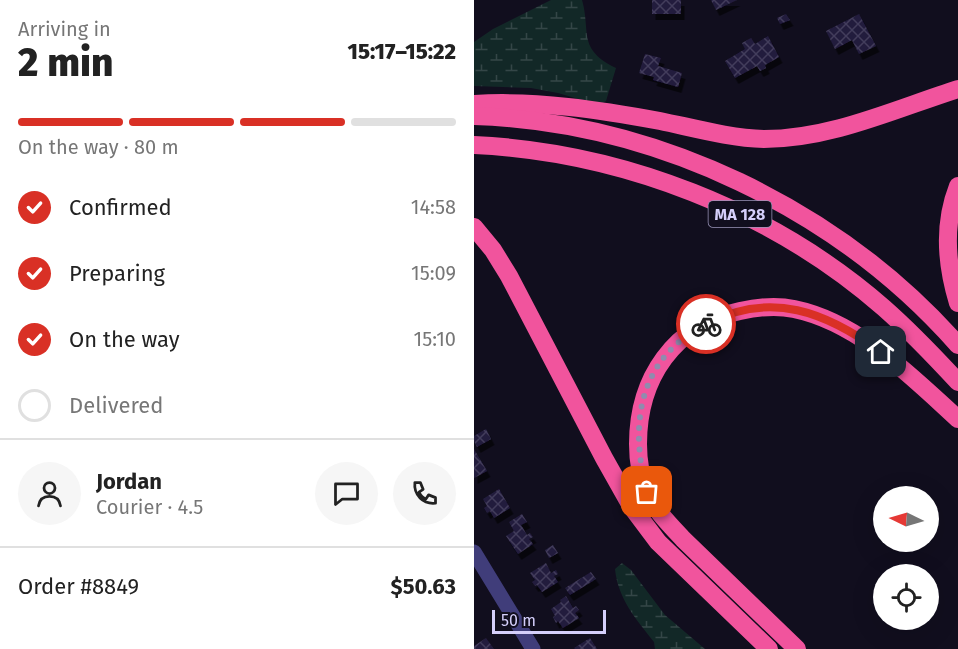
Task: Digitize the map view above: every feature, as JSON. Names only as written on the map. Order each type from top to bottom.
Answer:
[{"type":"highway","points":[[474,104],[500,103],[560,107],[637,117],[761,139],[786,138],[832,130],[958,89]]},
{"type":"highway","name":"MA 128","points":[[474,116],[549,123],[604,134],[714,171],[764,194],[814,223],[860,255],[904,290],[958,345]]},
{"type":"highway","name":"MA 128","points":[[474,145],[574,156],[627,170],[688,191],[744,216],[791,241],[882,307],[958,381]]},
{"type":"highway","points":[[958,186],[949,215],[948,253],[958,303]]},
{"type":"highway","points":[[474,227],[493,250],[509,276],[631,506],[658,542],[769,649]]},
{"type":"highway","points":[[797,649],[676,532],[657,510],[647,492],[638,452],[640,410],[655,372],[666,354],[680,340],[716,318],[772,306],[793,309],[837,323],[858,335],[958,419]]},
{"type":"street","points":[[474,552],[533,649]]},
{"type":"green space","points":[[551,0],[582,0],[590,47],[604,61],[616,68],[606,101],[599,105],[531,88],[474,86],[474,42],[493,29]]},
{"type":"green space","points":[[622,563],[631,570],[665,615],[705,649],[655,649],[654,642],[629,608],[620,590],[615,569]]},
{"type":"building","points":[[652,0],[681,0],[681,14],[652,14]]},
{"type":"building","points":[[711,0],[737,0],[716,10]]},
{"type":"building","points":[[786,14],[790,20],[780,24],[777,18]]},
{"type":"building","points":[[859,14],[876,46],[859,54],[852,40],[835,49],[826,31]]},
{"type":"building","points":[[768,36],[779,57],[765,65],[766,68],[760,71],[757,66],[735,78],[725,61],[745,49],[742,43],[751,38],[755,44]]},
{"type":"building","points":[[645,54],[661,58],[658,66],[682,73],[678,87],[653,80],[654,77],[639,73]]},
{"type":"building","points":[[486,429],[491,439],[477,447],[474,436]]},
{"type":"building","points":[[474,449],[487,471],[474,478]]},
{"type":"building","points":[[499,489],[510,508],[494,518],[490,511],[487,513],[484,508],[487,506],[483,499]]},
{"type":"building","points":[[522,514],[527,522],[521,525],[527,535],[530,533],[533,537],[529,539],[533,544],[518,554],[506,536],[514,531],[509,522]]},
{"type":"building","points":[[553,545],[558,553],[549,558],[545,550]]},
{"type":"building","points":[[546,563],[551,573],[556,570],[558,574],[554,576],[558,582],[542,592],[532,582],[535,580],[530,573]]},
{"type":"building","points":[[591,572],[596,579],[570,595],[565,588]]},
{"type":"building","points":[[566,596],[573,608],[576,606],[579,610],[575,613],[579,618],[563,628],[558,621],[556,623],[551,609]]},
{"type":"building","points":[[486,638],[494,649],[474,649],[474,646]]},
{"type":"building","points":[[590,638],[597,649],[574,648]]},
{"type":"way so far","points":[[647,492],[638,452],[640,410],[647,390],[666,354],[680,340],[706,324]]},
{"type":"route","points":[[706,324],[734,312],[772,306],[793,309],[837,323],[881,352]]}]
